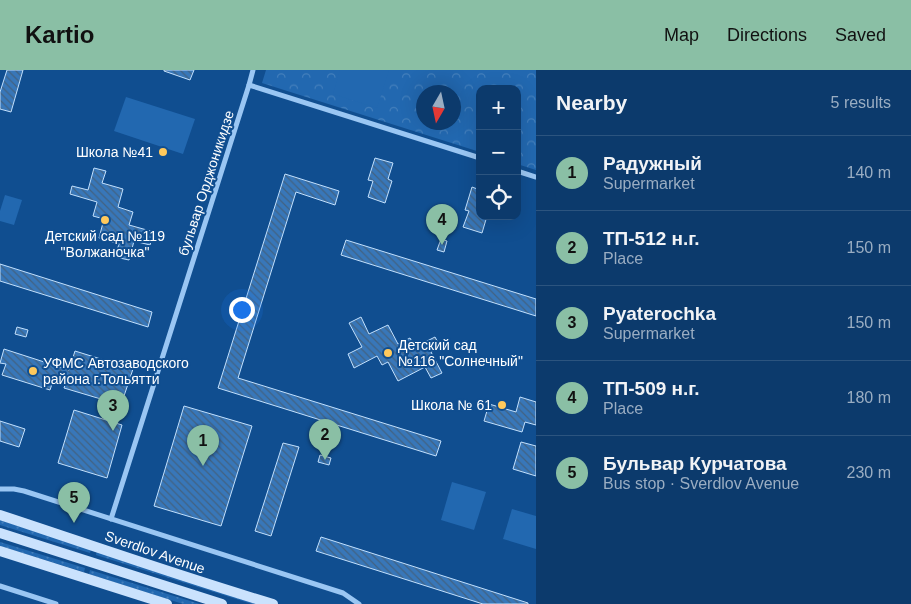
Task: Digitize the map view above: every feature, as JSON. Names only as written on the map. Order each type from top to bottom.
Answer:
[{"type":"main road","name":"Sverdlov Avenue","points":[[0,515],[186,578],[274,604]]},
{"type":"main road","name":"Sverdlov Avenue","points":[[0,533],[222,604]]},
{"type":"main road","points":[[0,551],[167,604]]},
{"type":"street","name":"бульвар Орджоникидзе","points":[[111,519],[254,70]]},
{"type":"street","points":[[249,85],[476,157]]},
{"type":"street","points":[[521,171],[536,176]]},
{"type":"street","points":[[0,489],[24,491],[344,592],[359,604]]},
{"type":"street","points":[[0,586],[56,604]]},
{"type":"green space","points":[[266,70],[536,70],[536,170],[521,165],[521,85],[476,85],[476,151],[262,83]]},
{"type":"green space","points":[[340,70],[389,70],[377,108],[333,94]]},
{"type":"green space","points":[[126,97],[195,119],[183,154],[114,131]]},
{"type":"green space","points":[[5,195],[22,200],[14,225],[0,221],[0,211]]},
{"type":"green space","points":[[452,482],[486,492],[474,530],[441,520]]},
{"type":"green space","points":[[512,509],[536,516],[536,549],[503,539]]},
{"type":"green space","points":[[0,520],[91,549],[90,553],[0,525]]},
{"type":"green space","points":[[0,542],[85,568],[84,572],[0,546]]},
{"type":"green space","points":[[97,550],[268,604],[252,604],[96,555]]},
{"type":"green space","points":[[90,570],[200,604],[183,604],[89,574]]},
{"type":"building","points":[[7,70],[23,70],[11,112],[0,109],[0,92]]},
{"type":"building","points":[[164,70],[194,70],[190,80]]},
{"type":"building","points":[[375,158],[393,163],[388,179],[392,181],[385,203],[368,197],[373,181],[368,180]]},
{"type":"building","points":[[94,168],[106,171],[102,183],[123,189],[118,207],[133,212],[129,225],[154,232],[150,245],[134,241],[129,260],[115,257],[119,244],[99,238],[104,219],[93,216],[97,202],[70,194],[72,186],[88,190]]},
{"type":"building","points":[[285,174],[339,191],[335,205],[296,192],[238,378],[441,441],[436,456],[218,388]]},
{"type":"building","points":[[472,187],[476,188],[476,220],[486,220],[482,233],[463,227],[469,211],[465,210]]},
{"type":"building","points":[[441,239],[447,241],[444,252],[437,250]]},
{"type":"building","points":[[346,240],[536,299],[536,316],[341,255]]},
{"type":"building","points":[[0,264],[152,312],[148,327],[0,281]]},
{"type":"building","points":[[361,317],[369,334],[388,325],[398,344],[410,338],[415,347],[435,337],[441,348],[431,352],[442,373],[431,378],[425,367],[398,381],[388,362],[382,365],[377,356],[354,368],[348,354],[362,347],[349,323]]},
{"type":"building","points":[[17,327],[28,330],[26,337],[15,334]]},
{"type":"building","points":[[4,349],[69,370],[75,351],[133,369],[121,405],[64,388],[65,385],[53,381],[50,390],[2,375],[6,364],[0,363]]},
{"type":"building","points":[[520,397],[536,402],[536,425],[525,422],[522,432],[484,421],[489,404],[516,412]]},
{"type":"building","points":[[184,406],[252,426],[221,526],[154,506]]},
{"type":"building","points":[[74,410],[122,425],[107,478],[58,463]]},
{"type":"building","points":[[0,421],[25,429],[19,447],[0,441]]},
{"type":"building","points":[[521,442],[536,446],[536,476],[513,469]]},
{"type":"building","points":[[283,443],[299,447],[271,536],[255,531]]},
{"type":"building","points":[[320,455],[331,458],[329,465],[318,462]]},
{"type":"building","points":[[321,537],[528,604],[483,604],[316,551]]},
{"type":"place","name":"Школа №41","points":[[163,152]]},
{"type":"place","name":"Детский сад №119 \"Волжаночка\"","points":[[105,220]]},
{"type":"place","name":"ТП-509 н.г.","points":[[442,245]]},
{"type":"place","name":"Детский сад №116 \"Солнечный\"","points":[[388,353]]},
{"type":"place","name":"УФМС Автозаводского района г.Тольятти","points":[[33,371]]},
{"type":"place","name":"Школа № 61","points":[[502,405]]},
{"type":"place","name":"Pyaterochka","points":[[113,431]]},
{"type":"place","name":"ТП-512 н.г.","points":[[325,460]]},
{"type":"place","name":"Радужный","points":[[203,466]]},
{"type":"place","name":"Бульвар Курчатова","points":[[74,523]]}]
